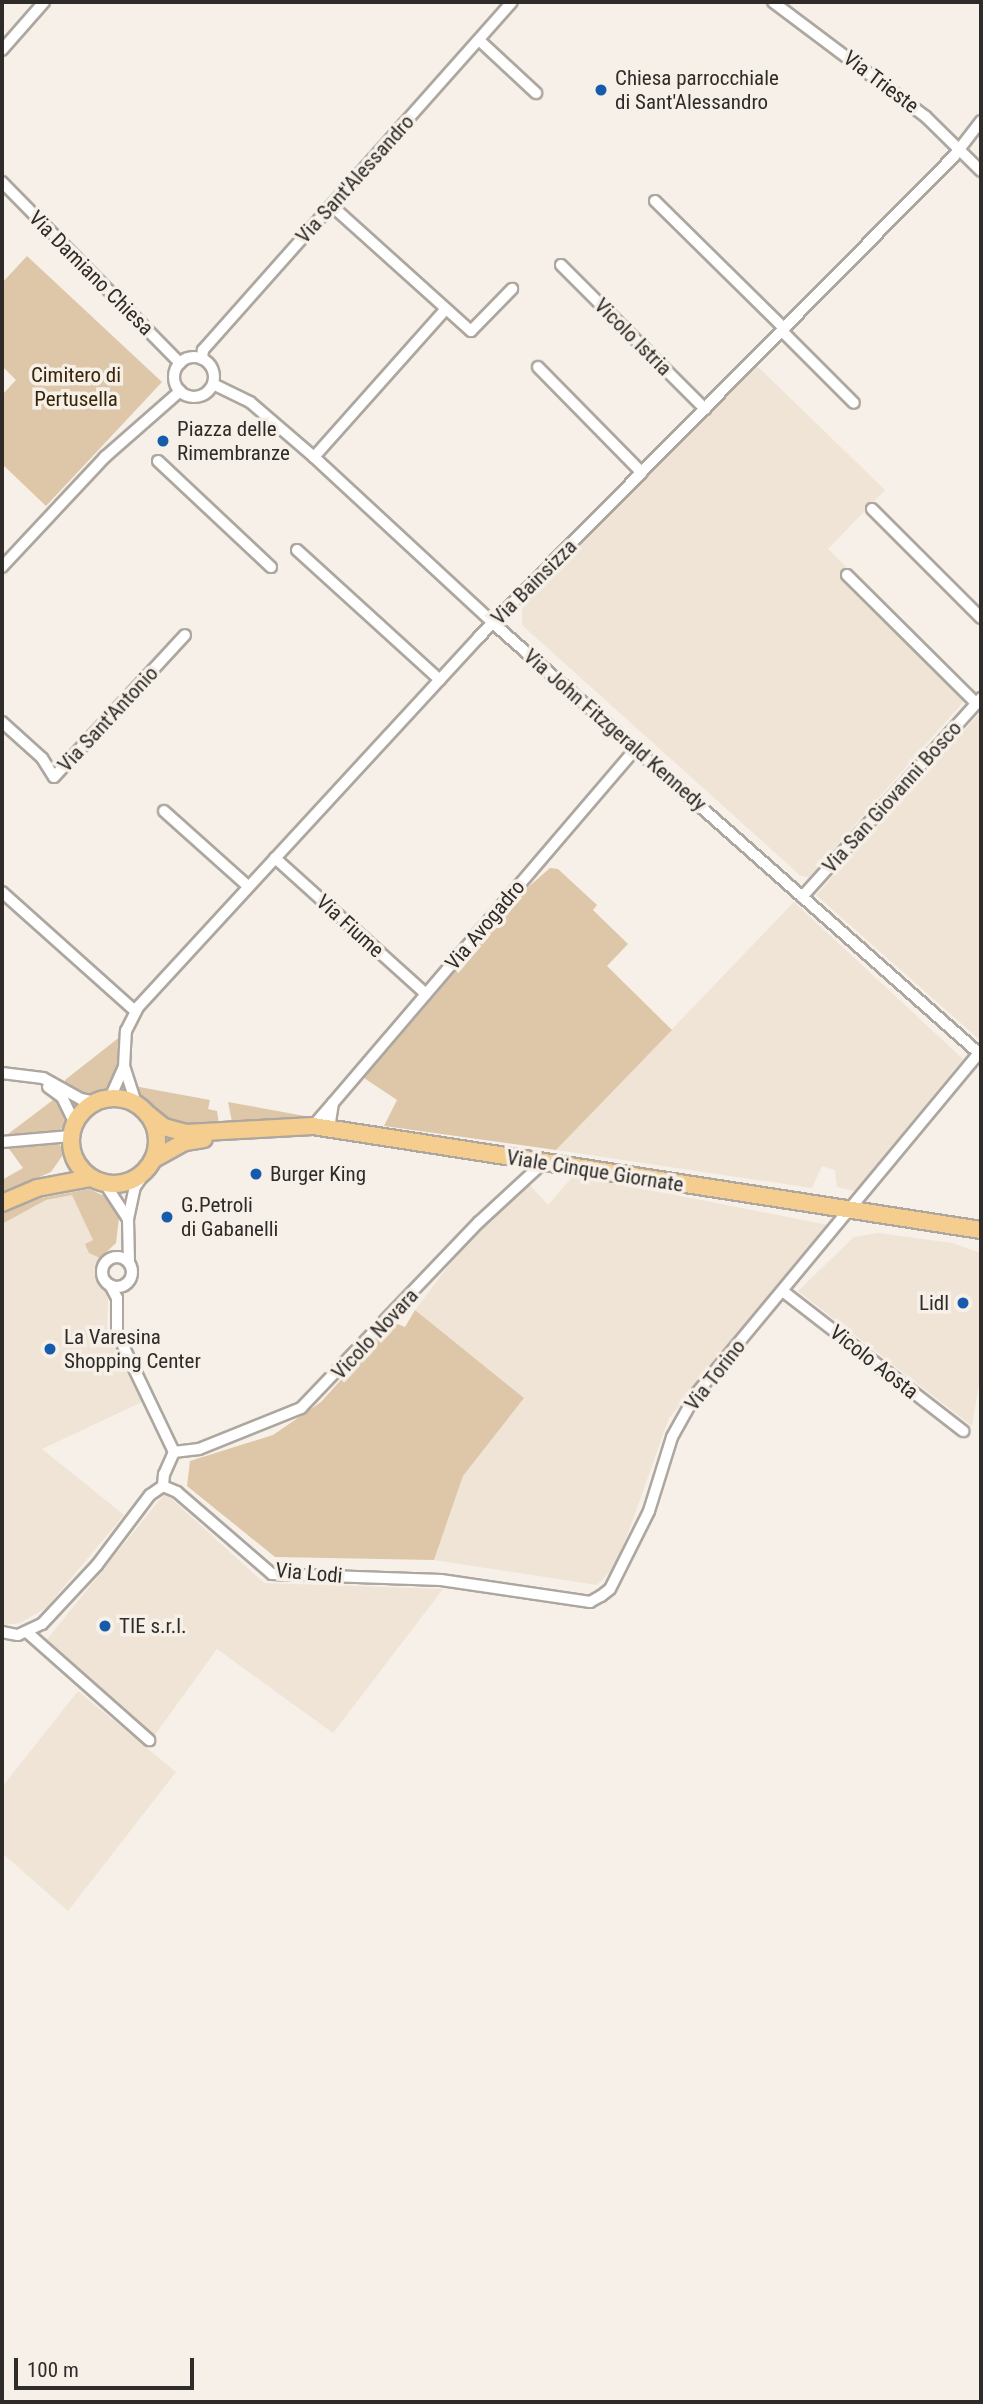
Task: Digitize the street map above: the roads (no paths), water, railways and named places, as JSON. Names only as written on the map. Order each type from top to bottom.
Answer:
[{"type":"main road","points":[[2,1203],[37,1188],[61,1171],[72,1135],[103,1100],[136,1103],[149,1115],[157,1132],[150,1165],[128,1183],[98,1181],[37,1188]]},
{"type":"main road","name":"Viale Cinque Giornate","points":[[149,1115],[164,1127],[186,1133],[313,1126],[849,1212],[981,1230]]},
{"type":"main road","name":"Viale Cinque Giornate","points":[[150,1165],[185,1142],[275,1126]]},
{"type":"main road","points":[[72,1135],[79,1167],[98,1181]]},
{"type":"main road","name":"Viale Cinque Giornate","points":[[914,1222],[981,1237]]},
{"type":"street","points":[[2,50],[44,2]]},
{"type":"street","name":"Via Trieste","points":[[774,2],[960,146],[981,171]]},
{"type":"street","name":"Via Sant'Alessandro","points":[[202,359],[203,349],[479,40],[505,4]]},
{"type":"street","points":[[479,40],[537,93]]},
{"type":"street","name":"Via Bainsizza","points":[[136,1103],[124,1067],[126,1031],[135,1011],[494,623],[784,330],[981,121]]},
{"type":"street","name":"Via Damiano Chiesa","points":[[2,182],[180,363]]},
{"type":"street","points":[[656,201],[854,404]]},
{"type":"street","points":[[332,206],[471,331],[512,289]]},
{"type":"street","name":"Vicolo Istria","points":[[561,265],[705,410]]},
{"type":"street","points":[[314,457],[446,309]]},
{"type":"street","points":[[202,359],[212,367],[213,384],[199,396],[180,391],[175,379],[180,363],[202,359]]},
{"type":"street","points":[[538,367],[642,473]]},
{"type":"street","name":"Via John Fitzgerald Kennedy","points":[[213,384],[250,402],[314,457],[494,623],[637,747],[980,1054]]},
{"type":"street","points":[[2,567],[105,457],[180,391]]},
{"type":"street","points":[[158,461],[271,567]]},
{"type":"street","points":[[872,509],[981,618]]},
{"type":"street","points":[[297,550],[440,680]]},
{"type":"street","points":[[847,575],[979,700]]},
{"type":"street","name":"Via Sant'Antonio","points":[[2,722],[42,758],[54,777],[184,635]]},
{"type":"street","name":"Via San Giovanni Bosco","points":[[802,897],[979,700]]},
{"type":"street","name":"Via Avogadro","points":[[313,1126],[637,747]]},
{"type":"street","points":[[164,811],[248,886]]},
{"type":"street","name":"Via Fiume","points":[[275,858],[426,994]]},
{"type":"street","points":[[2,892],[135,1011]]},
{"type":"street","name":"Via Torino","points":[[601,1596],[610,1589],[649,1511],[672,1437],[696,1394],[784,1292],[980,1054]]},
{"type":"street","name":"Via Bainsizza","points":[[103,1100],[124,1067]]},
{"type":"street","points":[[2,1073],[43,1078],[81,1100],[103,1100]]},
{"type":"street","points":[[2,1142],[72,1135],[55,1090],[26,1077]]},
{"type":"street","points":[[330,1129],[333,1103]]},
{"type":"street","name":"Vicolo Novara","points":[[174,1452],[199,1449],[302,1408],[479,1222],[543,1163]]},
{"type":"street","points":[[28,1633],[68,1596],[150,1495],[163,1486],[164,1474],[174,1452],[117,1334],[118,1309],[129,1280],[126,1237],[128,1219],[135,1187],[150,1165]]},
{"type":"street","points":[[98,1181],[128,1219]]},
{"type":"street","points":[[118,1309],[102,1270],[126,1237]]},
{"type":"street","points":[[110,1259],[122,1258],[129,1263]]},
{"type":"street","points":[[110,1285],[118,1286],[129,1280]]},
{"type":"street","name":"Vicolo Aosta","points":[[784,1292],[963,1431]]},
{"type":"street","name":"Via Lodi","points":[[163,1486],[177,1492],[272,1574],[441,1580],[590,1602],[601,1596]]},
{"type":"street","points":[[2,1632],[28,1633],[149,1740]]},
{"type":"place","name":"Chiesa parrocchiale di Sant'Alessandro","points":[[601,90]]},
{"type":"place","name":"Piazza delle Rimembranze","points":[[163,441]]},
{"type":"place","name":"Burger King","points":[[256,1174]]},
{"type":"place","name":"G.Petroli di Gabanelli","points":[[167,1217]]},
{"type":"place","name":"Lidl","points":[[963,1303]]},
{"type":"place","name":"La Varesina Shopping Center","points":[[50,1349]]},
{"type":"place","name":"TIE s.r.l.","points":[[105,1626]]},
{"type":"park label","name":"Cimitero di Pertusella","points":[[76,387]]}]
